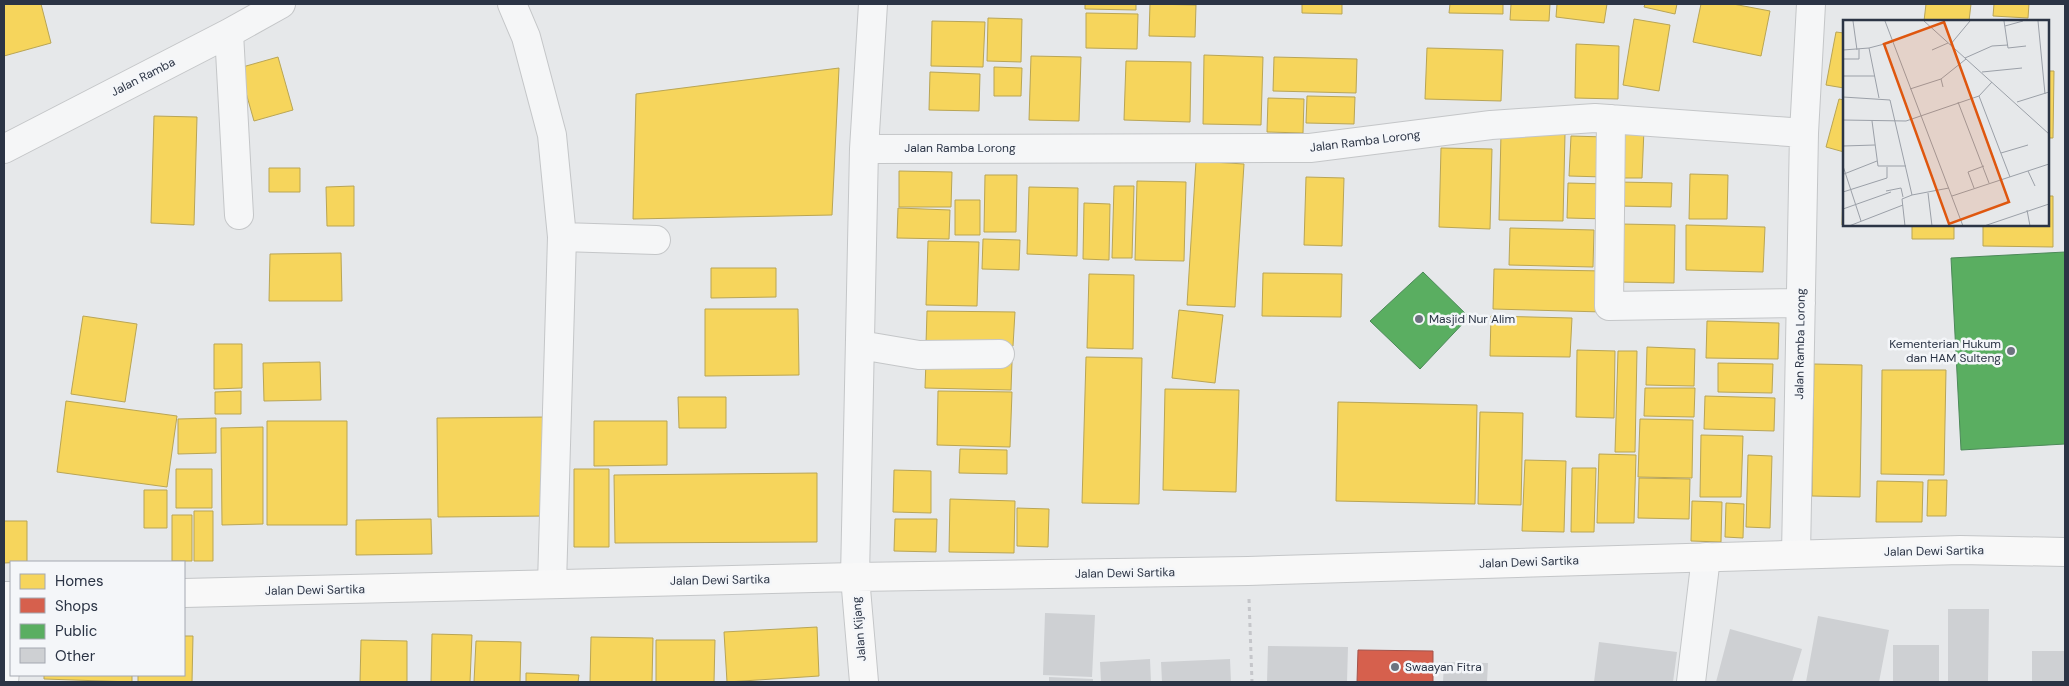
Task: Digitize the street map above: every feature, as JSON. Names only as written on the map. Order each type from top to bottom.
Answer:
[{"type":"main road","name":"Jalan Dewi Sartika","points":[[185,593],[855,577],[1248,571],[1960,550],[2065,552]]},
{"type":"main road","name":"Jalan Kijang","points":[[855,577],[864,682]]},
{"type":"street","points":[[512,4],[526,37],[552,135],[562,237],[552,584]]},
{"type":"street","points":[[855,577],[864,148],[872,4]]},
{"type":"street","name":"Jalan Ramba Lorong","points":[[1796,554],[1804,133],[1811,4]]},
{"type":"street","name":"Jalan Ramba","points":[[4,149],[229,33],[265,8]]},
{"type":"street","points":[[229,33],[239,215]]},
{"type":"street","name":"Jalan Ramba Lorong","points":[[864,148],[1310,148],[1491,125],[1558,119],[1610,119],[1804,133]]},
{"type":"street","points":[[1610,119],[1608,306],[1800,303]]},
{"type":"street","points":[[562,237],[656,240]]},
{"type":"street","points":[[860,345],[919,355],[1000,354]]},
{"type":"street","points":[[1691,682],[1706,557]]},
{"type":"street","points":[[4,682],[10,613]]},
{"type":"path","points":[[1248,571],[1252,682]]},
{"type":"building: Homes","points":[[4,4],[41,4],[51,43],[4,56]]},
{"type":"building: Homes","points":[[1085,4],[1136,4],[1136,10],[1085,9]]},
{"type":"building: Homes","points":[[1150,4],[1196,5],[1195,37],[1149,36]]},
{"type":"building: Homes","points":[[1302,4],[1342,4],[1342,14],[1302,13]]},
{"type":"building: Homes","points":[[1450,4],[1503,4],[1503,14],[1449,13]]},
{"type":"building: Homes","points":[[1511,4],[1550,4],[1549,21],[1510,20]]},
{"type":"building: Homes","points":[[1557,4],[1607,4],[1604,23],[1556,17]]},
{"type":"building: Homes","points":[[1645,4],[1677,4],[1675,14],[1644,7]]},
{"type":"building: Homes","points":[[1701,4],[1733,4],[1770,11],[1761,56],[1693,42]]},
{"type":"building: Homes","points":[[1926,4],[1971,4],[1969,20],[1924,20]]},
{"type":"building: Homes","points":[[1994,4],[2029,4],[2028,18],[1993,16]]},
{"type":"building: Homes","points":[[1086,13],[1138,14],[1137,49],[1086,48]]},
{"type":"building: Homes","points":[[988,18],[1022,19],[1021,62],[987,61]]},
{"type":"building: Homes","points":[[1634,19],[1670,25],[1659,91],[1623,85]]},
{"type":"building: Homes","points":[[932,21],[985,22],[983,67],[931,66]]},
{"type":"building: Homes","points":[[1836,32],[1843,33],[1843,88],[1826,85]]},
{"type":"building: Homes","points":[[1576,44],[1619,46],[1618,99],[1575,98]]},
{"type":"building: Homes","points":[[1427,48],[1503,50],[1501,101],[1425,99]]},
{"type":"building: Homes","points":[[1204,55],[1263,57],[1261,125],[1203,124]]},
{"type":"building: Homes","points":[[1031,56],[1081,57],[1079,121],[1029,120]]},
{"type":"building: Homes","points":[[278,57],[293,110],[254,121],[239,68]]},
{"type":"building: Homes","points":[[1274,57],[1357,59],[1356,93],[1273,91]]},
{"type":"building: Homes","points":[[1126,61],[1191,62],[1190,122],[1124,120]]},
{"type":"building: Homes","points":[[994,67],[1022,68],[1021,96],[994,96]]},
{"type":"building: Homes","points":[[839,68],[832,215],[633,219],[636,94]]},
{"type":"building: Homes","points":[[2049,71],[2054,71],[2053,138],[2049,138]]},
{"type":"building: Homes","points":[[930,72],[980,74],[979,111],[929,110]]},
{"type":"building: Homes","points":[[1307,96],[1355,97],[1354,124],[1306,123]]},
{"type":"building: Homes","points":[[1268,98],[1304,99],[1303,133],[1267,132]]},
{"type":"building: Homes","points":[[1839,99],[1843,100],[1843,152],[1826,147]]},
{"type":"building: Homes","points":[[154,116],[197,117],[194,225],[151,223]]},
{"type":"building: Homes","points":[[1618,129],[1644,129],[1642,178],[1617,178]]},
{"type":"building: Homes","points":[[1501,133],[1565,134],[1563,221],[1499,220]]},
{"type":"building: Homes","points":[[1571,136],[1605,137],[1604,177],[1569,176]]},
{"type":"building: Homes","points":[[1441,148],[1492,149],[1490,229],[1439,227]]},
{"type":"building: Homes","points":[[1196,161],[1244,164],[1235,307],[1187,305]]},
{"type":"building: Homes","points":[[269,168],[300,168],[300,192],[269,192]]},
{"type":"building: Homes","points":[[899,171],[952,172],[951,207],[899,207]]},
{"type":"building: Homes","points":[[1690,174],[1728,175],[1727,219],[1689,219]]},
{"type":"building: Homes","points":[[985,175],[1017,175],[1016,232],[984,232]]},
{"type":"building: Homes","points":[[1306,177],[1344,178],[1342,246],[1304,245]]},
{"type":"building: Homes","points":[[1137,181],[1186,182],[1184,261],[1135,260]]},
{"type":"building: Homes","points":[[1618,182],[1672,183],[1671,207],[1618,206]]},
{"type":"building: Homes","points":[[1568,183],[1608,184],[1607,219],[1567,218]]},
{"type":"building: Homes","points":[[1843,184],[1843,225],[1842,225]]},
{"type":"building: Homes","points":[[354,186],[354,226],[327,226],[326,187]]},
{"type":"building: Homes","points":[[1114,186],[1134,186],[1132,258],[1112,258]]},
{"type":"building: Homes","points":[[1029,187],[1078,188],[1077,256],[1027,254]]},
{"type":"building: Homes","points":[[2049,196],[2053,196],[2053,247],[1983,246],[1983,226],[2049,226]]},
{"type":"building: Homes","points":[[955,200],[980,200],[980,235],[955,235]]},
{"type":"building: Homes","points":[[1084,203],[1110,204],[1109,260],[1083,259]]},
{"type":"building: Homes","points":[[898,208],[950,210],[949,239],[897,238]]},
{"type":"building: Homes","points":[[1620,224],[1675,225],[1674,283],[1618,282]]},
{"type":"building: Homes","points":[[1686,225],[1765,227],[1763,272],[1686,270]]},
{"type":"building: Homes","points":[[1912,226],[1954,226],[1954,239],[1912,239]]},
{"type":"building: Homes","points":[[1510,228],[1594,230],[1593,267],[1509,265]]},
{"type":"building: Homes","points":[[983,239],[1020,240],[1019,270],[982,269]]},
{"type":"building: Homes","points":[[928,241],[979,242],[977,306],[926,305]]},
{"type":"building: Homes","points":[[341,253],[342,301],[269,301],[270,254]]},
{"type":"building: Homes","points":[[711,268],[776,268],[776,297],[711,298]]},
{"type":"building: Homes","points":[[1494,269],[1604,271],[1603,312],[1493,309]]},
{"type":"building: Homes","points":[[1263,273],[1342,274],[1341,317],[1262,316]]},
{"type":"building: Homes","points":[[1089,274],[1134,275],[1133,349],[1087,348]]},
{"type":"building: Homes","points":[[705,309],[798,309],[799,375],[705,376]]},
{"type":"building: Homes","points":[[1179,310],[1223,315],[1215,383],[1172,378]]},
{"type":"building: Homes","points":[[927,311],[1015,312],[1013,346],[926,344]]},
{"type":"building: Homes","points":[[83,316],[137,324],[125,402],[71,394]]},
{"type":"building: Homes","points":[[1491,316],[1572,318],[1570,357],[1490,356]]},
{"type":"building: Homes","points":[[1707,321],[1779,323],[1778,359],[1706,358]]},
{"type":"building: Homes","points":[[214,344],[242,344],[242,388],[214,389]]},
{"type":"building: Homes","points":[[1647,347],[1695,349],[1694,386],[1646,385]]},
{"type":"building: Homes","points":[[1577,350],[1615,351],[1614,418],[1576,417]]},
{"type":"building: Homes","points":[[1618,351],[1637,351],[1635,452],[1615,452]]},
{"type":"building: Homes","points":[[1086,357],[1142,358],[1139,504],[1082,503]]},
{"type":"building: Homes","points":[[926,361],[1012,362],[1011,390],[925,388]]},
{"type":"building: Homes","points":[[320,362],[321,400],[264,401],[263,363]]},
{"type":"building: Homes","points":[[1718,363],[1773,364],[1772,393],[1718,392]]},
{"type":"building: Homes","points":[[1814,364],[1862,365],[1860,497],[1812,496]]},
{"type":"building: Homes","points":[[1882,370],[1946,370],[1944,475],[1881,474]]},
{"type":"building: Homes","points":[[1645,388],[1695,388],[1694,417],[1644,416]]},
{"type":"building: Homes","points":[[1165,389],[1239,390],[1236,492],[1163,490]]},
{"type":"building: Homes","points":[[241,391],[241,414],[215,414],[215,392]]},
{"type":"building: Homes","points":[[938,391],[1012,392],[1010,447],[937,445]]},
{"type":"building: Homes","points":[[1705,396],[1775,398],[1774,431],[1704,429]]},
{"type":"building: Homes","points":[[678,397],[726,397],[726,428],[679,428]]},
{"type":"building: Homes","points":[[66,401],[177,416],[167,487],[57,472]]},
{"type":"building: Homes","points":[[1338,402],[1477,405],[1475,504],[1336,501]]},
{"type":"building: Homes","points":[[1480,412],[1523,413],[1521,505],[1478,504]]},
{"type":"building: Homes","points":[[549,417],[549,516],[438,517],[437,418]]},
{"type":"building: Homes","points":[[216,418],[216,453],[178,454],[178,419]]},
{"type":"building: Homes","points":[[1640,419],[1693,420],[1692,478],[1638,477]]},
{"type":"building: Homes","points":[[267,421],[347,421],[347,525],[267,525]]},
{"type":"building: Homes","points":[[594,421],[667,421],[667,465],[594,466]]},
{"type":"building: Homes","points":[[263,427],[263,524],[222,525],[221,428]]},
{"type":"building: Homes","points":[[1701,435],[1743,436],[1741,497],[1700,497]]},
{"type":"building: Homes","points":[[960,449],[1007,450],[1007,474],[959,473]]},
{"type":"building: Homes","points":[[1599,454],[1636,455],[1634,523],[1597,523]]},
{"type":"building: Homes","points":[[1748,455],[1772,456],[1770,528],[1746,527]]},
{"type":"building: Homes","points":[[1525,460],[1566,461],[1564,532],[1522,531]]},
{"type":"building: Homes","points":[[1572,468],[1596,468],[1594,532],[1571,532]]},
{"type":"building: Homes","points":[[176,469],[212,469],[212,508],[176,508]]},
{"type":"building: Homes","points":[[574,469],[609,469],[609,547],[574,547]]},
{"type":"building: Homes","points":[[894,470],[931,471],[931,513],[893,512]]},
{"type":"building: Homes","points":[[817,473],[817,542],[615,543],[614,475]]},
{"type":"building: Homes","points":[[1639,478],[1690,479],[1689,519],[1638,518]]},
{"type":"building: Homes","points":[[1928,480],[1947,480],[1946,516],[1927,516]]},
{"type":"building: Homes","points":[[1877,481],[1923,482],[1922,522],[1876,522]]},
{"type":"building: Homes","points":[[144,490],[167,490],[167,528],[144,528]]},
{"type":"building: Homes","points":[[950,499],[1015,501],[1014,553],[949,552]]},
{"type":"building: Homes","points":[[1692,501],[1722,502],[1721,542],[1691,541]]},
{"type":"building: Homes","points":[[1726,503],[1744,504],[1743,538],[1725,537]]},
{"type":"building: Homes","points":[[1017,508],[1049,509],[1048,547],[1017,546]]},
{"type":"building: Homes","points":[[194,511],[213,511],[213,561],[194,561]]},
{"type":"building: Homes","points":[[172,515],[192,515],[192,561],[172,561]]},
{"type":"building: Homes","points":[[431,519],[432,554],[356,555],[356,520]]},
{"type":"building: Homes","points":[[895,519],[937,519],[936,552],[894,551]]},
{"type":"building: Homes","points":[[4,521],[27,521],[27,561],[4,563]]},
{"type":"building: Homes","points":[[817,627],[819,676],[727,682],[724,632]]},
{"type":"building: Homes","points":[[432,634],[472,635],[470,682],[431,682]]},
{"type":"building: Homes","points":[[185,636],[193,636],[192,682],[138,682],[138,676],[185,676]]},
{"type":"building: Homes","points":[[591,637],[653,638],[652,682],[590,682]]},
{"type":"building: Homes","points":[[361,640],[407,641],[407,682],[360,682]]},
{"type":"building: Homes","points":[[656,640],[715,640],[714,682],[656,682]]},
{"type":"building: Homes","points":[[476,641],[521,642],[520,682],[474,682]]},
{"type":"building: Homes","points":[[526,673],[579,675],[578,682],[526,682]]},
{"type":"building: Homes","points":[[44,676],[132,676],[132,682],[44,679]]},
{"type":"building: Shops","name":"Swaayan Fitra","points":[[1358,650],[1433,651],[1433,682],[1357,682]]},
{"type":"building: Public","name":"Kementerian Hukum dan HAM Sulteng","points":[[2065,252],[2065,444],[1961,450],[1951,258]]},
{"type":"building: Public","name":"Masjid Nur Alim","points":[[1423,272],[1469,317],[1420,369],[1370,321]]},
{"type":"building: Other","points":[[1948,609],[1989,609],[1988,682],[1948,682]]},
{"type":"building: Other","points":[[1045,613],[1095,615],[1092,677],[1043,675]]},
{"type":"building: Other","points":[[1818,616],[1889,630],[1879,682],[1806,682]]},
{"type":"building: Other","points":[[1730,629],[1802,649],[1792,682],[1716,682]]},
{"type":"building: Other","points":[[1599,642],[1677,652],[1673,682],[1594,682]]},
{"type":"building: Other","points":[[1893,645],[1939,645],[1939,682],[1893,682]]},
{"type":"building: Other","points":[[1268,646],[1348,647],[1347,682],[1267,682]]},
{"type":"building: Other","points":[[2032,651],[2065,651],[2065,682],[2032,682]]},
{"type":"building: Other","points":[[1150,659],[1151,682],[1101,682],[1100,662]]},
{"type":"building: Other","points":[[1230,659],[1231,682],[1162,682],[1161,662]]},
{"type":"building: Other","points":[[1444,662],[1488,663],[1487,682],[1443,682]]},
{"type":"building: Other","points":[[1049,677],[1093,679],[1093,682],[1049,682]]},
{"type":"place","name":"Masjid Nur Alim","points":[[1419,319]]},
{"type":"place","name":"Kementerian Hukum dan HAM Sulteng","points":[[2011,351]]},
{"type":"place","name":"Swaayan Fitra","points":[[1395,667]]}]
